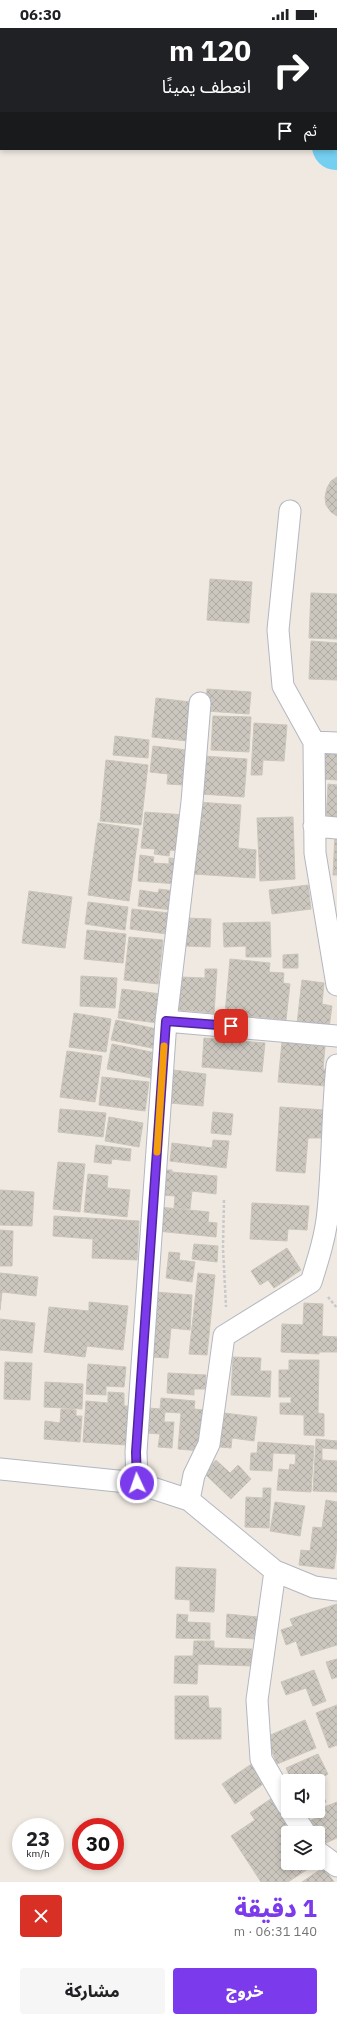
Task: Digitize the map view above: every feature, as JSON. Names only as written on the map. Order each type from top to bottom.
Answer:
[{"type":"street","points":[[290,510],[278,630],[283,686],[314,742],[314,826],[316,860],[337,985]]},
{"type":"street","points":[[137,1483],[136,1452],[166,1021],[192,802],[200,703]]},
{"type":"street","points":[[314,742],[337,743]]},
{"type":"street","points":[[314,826],[337,828]]},
{"type":"street","points":[[166,1021],[337,1036]]},
{"type":"street","points":[[189,1500],[194,1475],[209,1444],[224,1336],[311,1282],[318,1262],[328,1212],[331,1140],[337,1065]]},
{"type":"street","points":[[0,1469],[137,1483],[189,1500],[275,1572],[314,1587],[337,1590]]},
{"type":"street","points":[[275,1572],[257,1700],[261,1759],[281,1794]]},
{"type":"street","points":[[325,1857],[337,1866]]},
{"type":"path","points":[[224,1200],[223,1248],[226,1311],[224,1336]]},
{"type":"building","points":[[337,477],[337,516],[331,512],[326,505],[325,497],[327,488],[331,481]]},
{"type":"building","points":[[210,579],[252,582],[249,623],[207,620]]},
{"type":"building","points":[[311,593],[337,594],[337,639],[309,638]]},
{"type":"building","points":[[311,641],[337,643],[337,680],[309,679]]},
{"type":"building","points":[[207,689],[251,692],[249,714],[206,711]]},
{"type":"building","points":[[156,698],[191,702],[187,741],[152,737]]},
{"type":"building","points":[[213,716],[251,717],[249,752],[211,750]]},
{"type":"building","points":[[254,723],[287,725],[284,761],[263,760],[262,775],[251,775]]},
{"type":"building","points":[[115,736],[149,740],[148,758],[113,755]]},
{"type":"building","points":[[153,746],[187,750],[184,785],[167,784],[168,774],[150,772]]},
{"type":"building","points":[[324,749],[337,749],[337,780],[323,779]]},
{"type":"building","points":[[203,756],[247,759],[244,797],[201,794]]},
{"type":"building","points":[[106,760],[148,765],[141,825],[100,821]]},
{"type":"building","points":[[328,784],[337,785],[337,823],[326,822]]},
{"type":"building","points":[[197,802],[241,805],[238,848],[256,850],[255,878],[193,874]]},
{"type":"building","points":[[145,812],[185,815],[181,851],[170,850],[169,856],[154,854],[155,849],[141,848]]},
{"type":"building","points":[[293,817],[295,879],[260,881],[257,818]]},
{"type":"building","points":[[98,823],[139,829],[129,901],[88,895]]},
{"type":"building","points":[[335,834],[337,834],[337,875],[333,875]]},
{"type":"building","points":[[140,855],[154,857],[153,863],[169,864],[169,858],[180,859],[177,884],[138,881]]},
{"type":"building","points":[[308,885],[311,909],[272,914],[269,890]]},
{"type":"building","points":[[159,889],[174,891],[172,910],[138,906],[140,890],[158,893]]},
{"type":"building","points":[[29,891],[72,897],[65,948],[22,943]]},
{"type":"building","points":[[88,902],[128,907],[125,930],[85,924]]},
{"type":"building","points":[[132,909],[169,913],[167,934],[130,929]]},
{"type":"building","points":[[187,918],[211,919],[210,947],[186,946]]},
{"type":"building","points":[[270,922],[271,957],[246,957],[246,946],[224,947],[223,923]]},
{"type":"building","points":[[87,930],[126,934],[123,963],[84,959]]},
{"type":"building","points":[[129,937],[163,940],[158,984],[124,980]]},
{"type":"building","points":[[298,954],[298,968],[283,968],[283,955]]},
{"type":"building","points":[[230,959],[270,963],[269,972],[284,973],[283,983],[290,984],[286,1020],[225,1014]]},
{"type":"building","points":[[205,969],[217,969],[214,1013],[179,1010],[181,977],[205,978]]},
{"type":"building","points":[[81,976],[117,978],[115,1008],[80,1006]]},
{"type":"building","points":[[302,980],[324,983],[322,1004],[332,1006],[329,1028],[297,1024]]},
{"type":"building","points":[[122,989],[161,994],[158,1023],[118,1018]]},
{"type":"building","points":[[74,1013],[111,1019],[106,1052],[69,1047]]},
{"type":"building","points":[[116,1020],[161,1030],[157,1049],[111,1040]]},
{"type":"building","points":[[204,1038],[265,1043],[262,1072],[202,1067]]},
{"type":"building","points":[[282,1042],[325,1046],[323,1069],[327,1070],[326,1086],[278,1082]]},
{"type":"building","points":[[112,1044],[156,1053],[151,1078],[107,1069]]},
{"type":"building","points":[[67,1051],[102,1056],[95,1102],[60,1097]]},
{"type":"building","points":[[173,1070],[206,1074],[203,1106],[170,1103]]},
{"type":"building","points":[[102,1077],[149,1082],[145,1111],[99,1105]]},
{"type":"building","points":[[280,1107],[325,1110],[323,1138],[308,1138],[305,1173],[276,1171]]},
{"type":"building","points":[[60,1109],[106,1113],[103,1137],[58,1132]]},
{"type":"building","points":[[213,1112],[233,1114],[231,1135],[211,1133]]},
{"type":"building","points":[[109,1117],[143,1123],[139,1147],[105,1141]]},
{"type":"building","points":[[213,1140],[229,1141],[226,1168],[170,1161],[172,1143],[212,1148]]},
{"type":"building","points":[[96,1145],[131,1149],[130,1161],[112,1159],[111,1164],[94,1162]]},
{"type":"building","points":[[58,1162],[85,1164],[80,1212],[53,1209]]},
{"type":"building","points":[[165,1170],[217,1176],[216,1194],[192,1191],[190,1209],[174,1208],[175,1196],[162,1195]]},
{"type":"building","points":[[88,1174],[108,1176],[107,1188],[130,1190],[127,1217],[84,1212]]},
{"type":"building","points":[[0,1190],[34,1192],[32,1226],[0,1225]]},
{"type":"building","points":[[252,1203],[309,1206],[307,1230],[288,1229],[287,1241],[250,1239]]},
{"type":"building","points":[[159,1207],[209,1212],[208,1222],[217,1223],[216,1237],[157,1231]]},
{"type":"building","points":[[54,1216],[139,1221],[137,1260],[92,1258],[93,1239],[53,1236]]},
{"type":"building","points":[[0,1230],[13,1231],[12,1266],[0,1266]]},
{"type":"building","points":[[194,1244],[218,1246],[217,1262],[192,1259]]},
{"type":"building","points":[[287,1248],[301,1270],[274,1288],[268,1280],[260,1285],[251,1271]]},
{"type":"building","points":[[169,1252],[180,1253],[179,1260],[195,1262],[192,1282],[166,1278]]},
{"type":"building","points":[[0,1273],[38,1277],[36,1296],[2,1292],[0,1310]]},
{"type":"building","points":[[198,1273],[215,1275],[207,1355],[189,1354]]},
{"type":"building","points":[[156,1292],[192,1295],[190,1330],[171,1328],[168,1358],[151,1357]]},
{"type":"building","points":[[89,1302],[128,1306],[123,1350],[87,1346],[85,1357],[44,1352],[49,1307],[89,1311]]},
{"type":"building","points":[[304,1303],[323,1304],[322,1336],[337,1337],[337,1352],[319,1352],[319,1354],[281,1352],[282,1324],[303,1325]]},
{"type":"building","points":[[0,1319],[35,1323],[32,1353],[0,1350]]},
{"type":"building","points":[[233,1357],[261,1358],[260,1371],[271,1371],[270,1397],[231,1395]]},
{"type":"building","points":[[289,1360],[319,1360],[318,1413],[324,1414],[324,1436],[304,1435],[304,1415],[280,1414],[280,1403],[291,1403],[291,1397],[279,1397],[279,1370],[289,1370]]},
{"type":"building","points":[[5,1362],[32,1363],[30,1400],[4,1399]]},
{"type":"building","points":[[88,1364],[126,1367],[124,1387],[106,1386],[106,1395],[86,1394]]},
{"type":"building","points":[[168,1373],[206,1375],[205,1389],[194,1389],[194,1395],[167,1393]]},
{"type":"building","points":[[45,1382],[83,1384],[82,1409],[44,1407]]},
{"type":"building","points":[[108,1392],[124,1393],[124,1406],[129,1406],[126,1445],[83,1442],[86,1401],[108,1403]]},
{"type":"building","points":[[161,1398],[195,1401],[194,1409],[205,1410],[201,1451],[178,1449],[181,1413],[165,1412],[164,1422],[174,1422],[172,1448],[158,1447],[160,1434],[147,1433],[149,1408],[160,1409]]},
{"type":"building","points":[[61,1409],[76,1410],[76,1416],[82,1416],[80,1442],[44,1439],[45,1421],[60,1423]]},
{"type":"building","points":[[224,1413],[257,1417],[254,1441],[232,1438],[231,1448],[220,1447]]},
{"type":"building","points":[[316,1439],[337,1441],[337,1449],[322,1448],[322,1460],[337,1461],[337,1492],[313,1491]]},
{"type":"building","points":[[258,1442],[314,1446],[311,1492],[277,1490],[279,1469],[289,1470],[290,1464],[295,1465],[296,1454],[273,1453],[272,1471],[250,1470],[251,1453],[257,1453]]},
{"type":"building","points":[[216,1460],[230,1473],[238,1465],[251,1479],[231,1499],[204,1473]]},
{"type":"building","points":[[263,1488],[271,1488],[269,1528],[245,1527],[246,1497],[263,1498]]},
{"type":"building","points":[[326,1500],[337,1502],[337,1546],[334,1569],[299,1565],[301,1550],[310,1551],[313,1527],[322,1528]]},
{"type":"building","points":[[275,1502],[305,1506],[300,1536],[270,1531]]},
{"type":"building","points":[[176,1567],[216,1569],[214,1612],[190,1611],[190,1600],[175,1599]]},
{"type":"building","points":[[337,1604],[337,1645],[301,1656],[296,1641],[286,1645],[281,1630],[293,1626],[290,1619]]},
{"type":"building","points":[[177,1614],[188,1615],[187,1622],[210,1623],[210,1639],[176,1638]]},
{"type":"building","points":[[227,1614],[258,1617],[256,1639],[226,1637]]},
{"type":"building","points":[[194,1641],[214,1641],[214,1648],[252,1649],[252,1666],[198,1664],[197,1684],[174,1683],[175,1656],[193,1656]]},
{"type":"building","points":[[337,1659],[337,1677],[332,1679],[326,1662]]},
{"type":"building","points":[[314,1670],[326,1701],[313,1706],[306,1688],[286,1695],[281,1682]]},
{"type":"building","points":[[175,1696],[208,1696],[209,1708],[221,1708],[221,1739],[175,1739]]},
{"type":"building","points":[[337,1705],[337,1745],[329,1748],[316,1713]]},
{"type":"building","points":[[305,1720],[316,1748],[277,1764],[266,1737]]},
{"type":"building","points":[[318,1754],[328,1774],[325,1776],[325,1774],[289,1774],[286,1768]]},
{"type":"building","points":[[253,1763],[266,1782],[235,1804],[222,1784]]},
{"type":"building","points":[[275,1796],[281,1805],[281,1818],[290,1818],[292,1821],[284,1826],[281,1826],[281,1870],[306,1870],[288,1882],[261,1882],[231,1836],[255,1820],[250,1813]]},
{"type":"building","points":[[337,1802],[337,1838],[325,1843],[325,1826],[311,1826],[309,1821],[317,1818],[325,1818],[325,1815],[327,1814],[325,1807]]},
{"type":"building","points":[[325,1868],[334,1882],[302,1882],[320,1870],[325,1870]]},
{"type":"slow traffic","points":[[157,1152],[164,1046]]},
{"type":"route","points":[[137,1483],[136,1452],[166,1021],[231,1026]]}]
